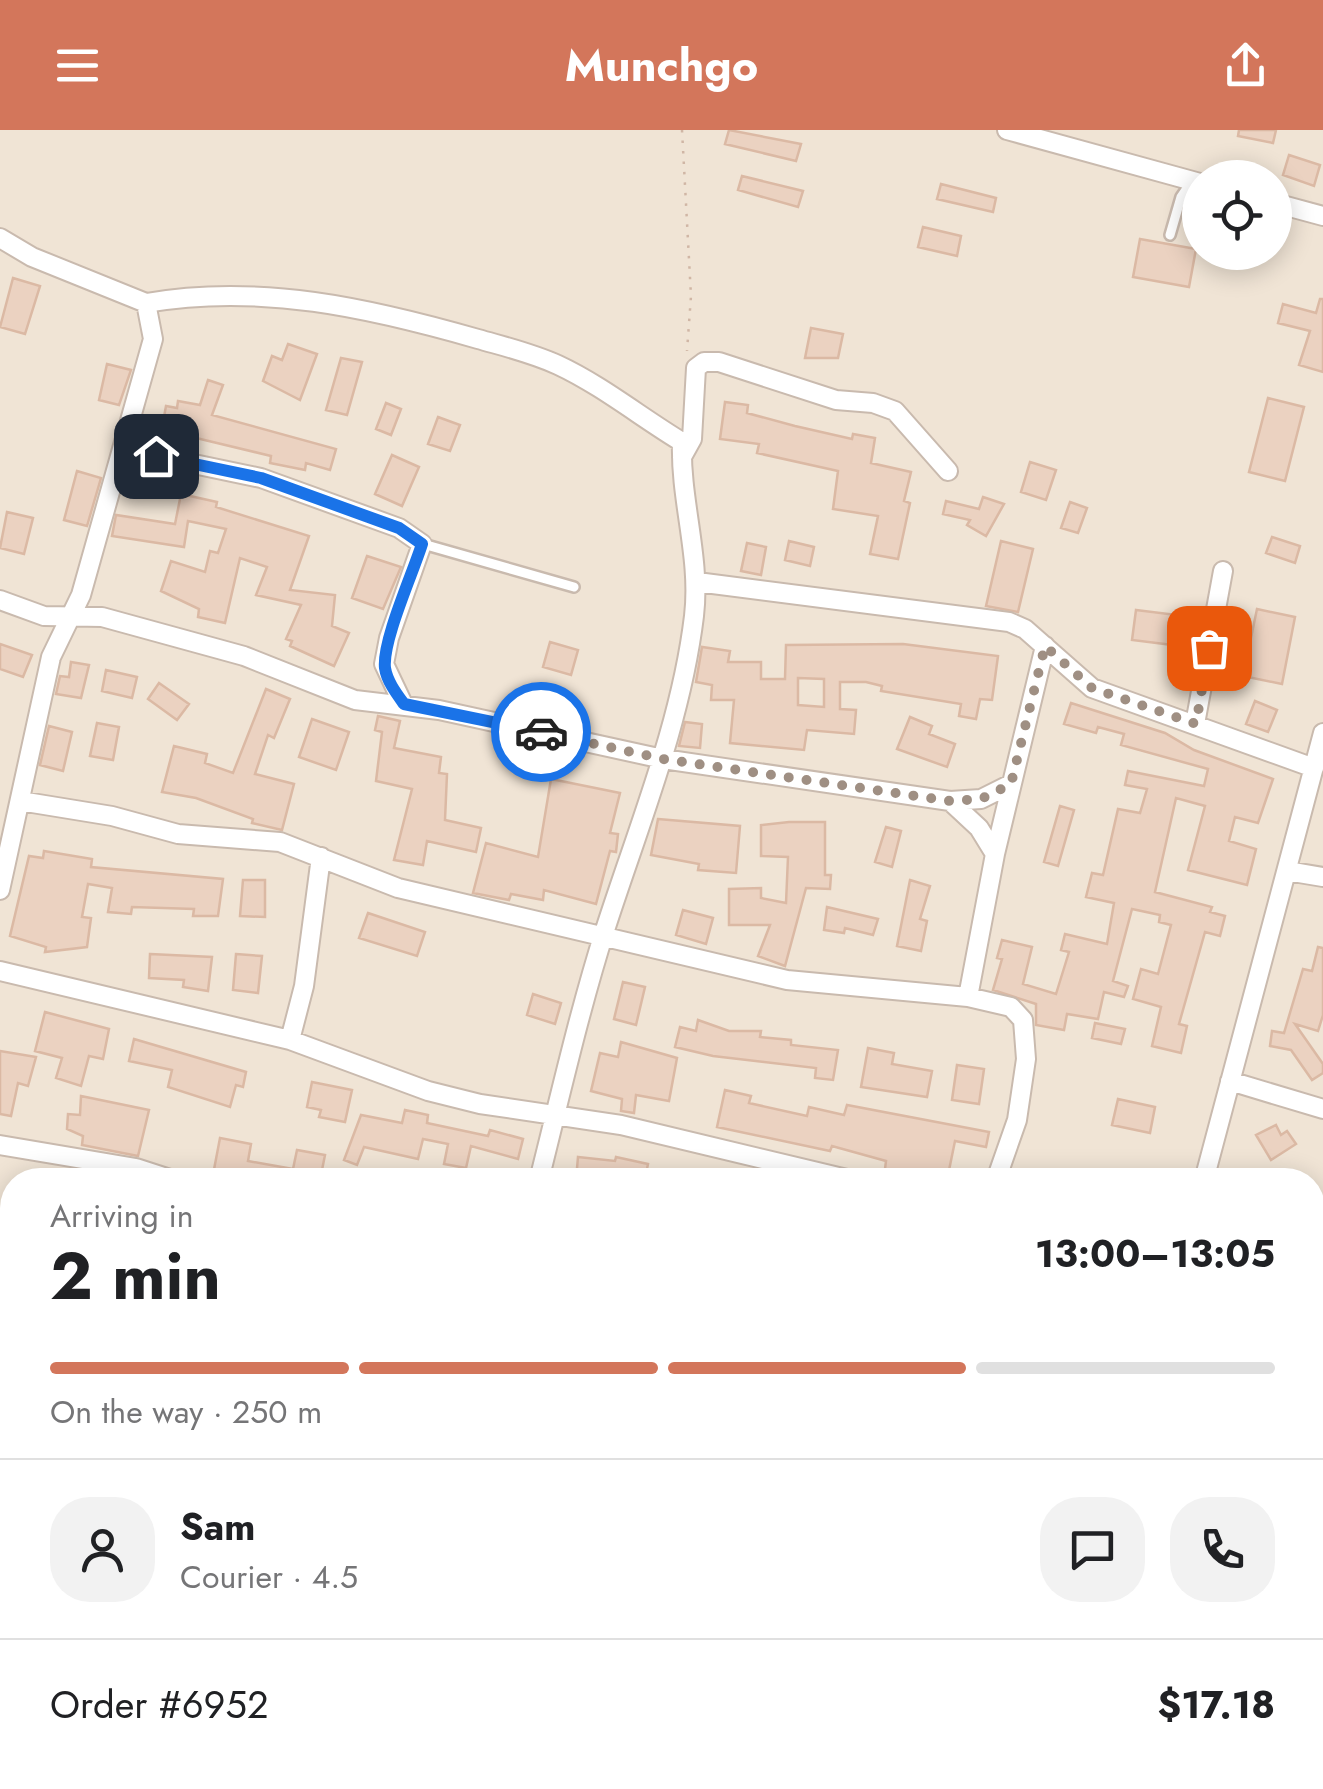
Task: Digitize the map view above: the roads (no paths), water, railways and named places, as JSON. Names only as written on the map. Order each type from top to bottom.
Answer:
[{"type":"street","points":[[1006,130],[1182,178]]},
{"type":"street","points":[[1292,208],[1323,216]]},
{"type":"street","points":[[0,238],[32,257],[146,303],[234,294],[375,310],[524,350],[563,367],[682,442],[697,582],[693,621],[663,759],[604,934],[542,1168]]},
{"type":"street","points":[[0,890],[51,656],[81,595],[153,338],[146,303]]},
{"type":"street","points":[[682,458],[692,439],[696,368],[704,362],[719,362],[836,400],[873,403],[896,411],[948,471]]},
{"type":"street","points":[[122,449],[261,478],[399,528],[422,544],[389,638],[384,664],[404,704]]},
{"type":"street","points":[[1196,724],[1223,571]]},
{"type":"street","points":[[697,582],[1009,622],[1025,629],[1092,688],[1314,768]]},
{"type":"street","points":[[0,600],[68,619],[102,617],[244,656],[347,698],[404,704],[663,759],[950,801],[981,799],[1011,784]]},
{"type":"street","points":[[968,997],[995,854],[1045,646]]},
{"type":"street","points":[[1207,1168],[1323,733]]},
{"type":"street","points":[[20,801],[112,816],[178,834],[280,842],[398,888],[787,980],[968,997],[1011,1006],[1023,1020],[1027,1034],[1017,1120],[1000,1168]]},
{"type":"street","points":[[950,801],[969,816],[995,854]]},
{"type":"street","points":[[290,1040],[304,986],[321,857]]},
{"type":"street","points":[[1288,871],[1323,878]]},
{"type":"street","points":[[0,971],[290,1040],[428,1090],[480,1104],[556,1113],[798,1168]]},
{"type":"street","points":[[1230,1081],[1323,1109]]},
{"type":"street","points":[[0,1145],[136,1168]]},
{"type":"lane","points":[[1170,235],[1182,196]]},
{"type":"lane","points":[[422,544],[574,586]]}]
